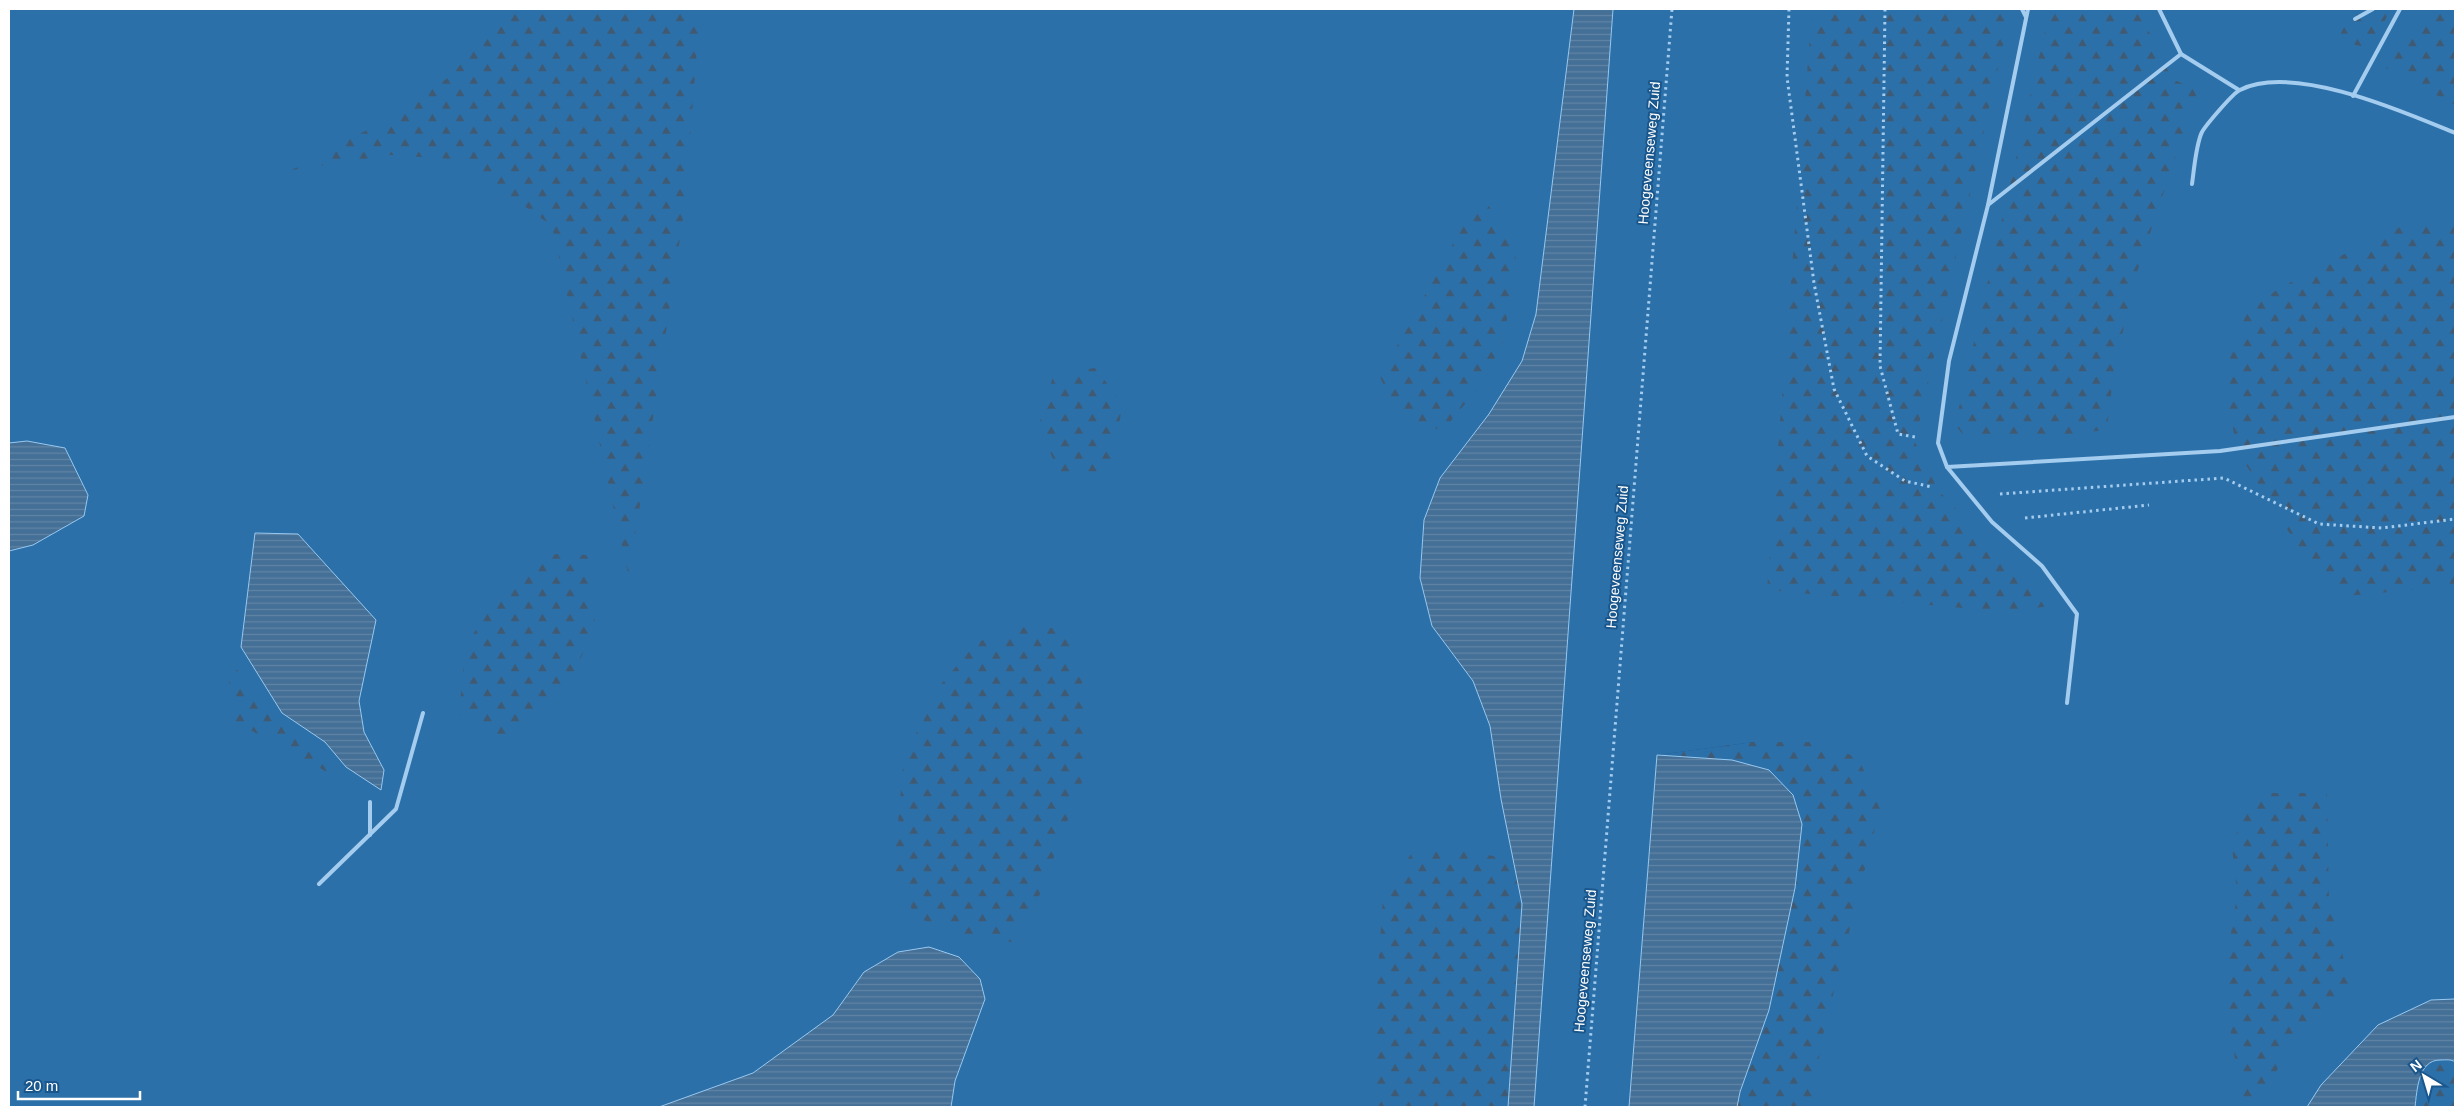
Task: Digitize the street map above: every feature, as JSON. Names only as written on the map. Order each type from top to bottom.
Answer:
[{"type":"lane","points":[[2022,9],[2026,17]]},
{"type":"lane","points":[[2028,9],[1988,205],[1949,361],[1938,443],[1947,467],[1970,496],[1992,522],[2042,566],[2077,614],[2068,703]]},
{"type":"lane","points":[[2159,9],[2181,54],[2239,90]]},
{"type":"lane","points":[[2355,19],[2373,9]]},
{"type":"lane","points":[[2354,96],[2400,9]]},
{"type":"lane","points":[[1988,205],[2181,54]]},
{"type":"lane","points":[[2192,184],[2202,132],[2239,90],[2270,81],[2317,85],[2404,112],[2455,133]]},
{"type":"lane","points":[[1947,467],[2220,451],[2455,417]]},
{"type":"lane","points":[[319,884],[396,809],[423,713]]},
{"type":"lane","points":[[370,802],[370,834]]},
{"type":"path","name":"Hoogeveenseweg Zuid","points":[[1585,1107],[1672,9]]},
{"type":"path","points":[[1789,9],[1788,77],[1814,283],[1834,388],[1867,456],[1905,481],[1970,496],[2224,478],[2319,524],[2382,528],[2455,519]]},
{"type":"path","points":[[1885,9],[1880,366],[1898,434],[1938,443]]},
{"type":"path","points":[[1992,522],[2149,505]]},
{"type":"green space","points":[[9,9],[1574,9],[1536,314],[1522,361],[1489,414],[1440,478],[1424,520],[1420,578],[1432,626],[1473,681],[1490,726],[1501,799],[1522,904],[1508,1107],[9,1107]]},
{"type":"green space","points":[[504,9],[700,9],[685,205],[629,578],[552,226],[492,183],[451,159],[391,155],[292,170],[397,114],[452,75]]},
{"type":"green space","points":[[1613,9],[2455,9],[2455,1107],[1737,1107],[1740,1092],[1769,1010],[1795,888],[1793,795],[1769,770],[1754,742],[1657,755],[1629,1107],[1534,1107]]},
{"type":"green space","points":[[1812,9],[2001,9],[2007,27],[1915,442],[1938,490],[2049,606],[2007,612],[1767,590]]},
{"type":"green space","points":[[2050,9],[2138,9],[2172,79],[2198,90],[2136,275],[2114,370],[2107,430],[2011,440],[1965,437],[1955,425]]},
{"type":"green space","points":[[2353,9],[2391,9],[2370,48],[2337,41]]},
{"type":"green space","points":[[2430,9],[2455,9],[2455,105],[2386,68]]},
{"type":"green space","points":[[1487,204],[1518,243],[1504,340],[1481,385],[1444,429],[1403,427],[1380,377],[1468,216]]},
{"type":"green space","points":[[2455,221],[2455,586],[2346,596],[2324,587],[2239,454],[2229,412],[2230,351],[2249,306],[2316,268],[2408,223]]},
{"type":"green space","points":[[1095,368],[1123,404],[1109,472],[1062,477],[1038,428],[1054,373]]},
{"type":"green space","points":[[549,554],[590,555],[595,628],[565,691],[501,741],[459,714],[465,648],[498,592]]},
{"type":"green space","points":[[1033,624],[1065,631],[1082,680],[1086,772],[1038,899],[1013,942],[971,938],[915,917],[894,867],[903,767],[930,697],[977,642]]},
{"type":"green space","points":[[226,658],[338,778],[234,721]]},
{"type":"green space","points":[[1754,742],[1823,742],[1859,759],[1880,809],[1820,1047],[1815,1107],[1737,1107],[1740,1092],[1769,1010],[1795,888],[1657,755]]},
{"type":"green space","points":[[2258,793],[2327,793],[2329,900],[2350,985],[2294,1038],[2258,1106],[2248,1107],[2241,1095],[2223,985],[2237,894],[2232,847],[2247,802]]},
{"type":"green space","points":[[1453,848],[1513,860],[1522,904],[1508,1107],[1378,1107],[1372,1065],[1383,896],[1411,854]]},
{"type":"green space","points":[[2434,1060],[2453,1060],[2455,1062],[2455,1107],[2415,1107],[2417,1087],[2421,1075]]},
{"type":"shaded area","points":[[1574,9],[1613,9],[1534,1107],[1508,1107],[1522,904],[1501,799],[1490,726],[1473,681],[1432,626],[1420,578],[1424,520],[1440,478],[1489,414],[1522,361],[1536,314]]},
{"type":"shaded area","points":[[27,441],[65,448],[88,495],[84,516],[33,545],[9,551],[9,443]]},
{"type":"shaded area","points":[[255,533],[298,534],[376,620],[359,701],[364,732],[384,770],[381,790],[346,767],[325,742],[282,713],[241,647]]},
{"type":"shaded area","points":[[1657,755],[1732,760],[1769,770],[1793,795],[1802,824],[1795,888],[1769,1010],[1740,1092],[1737,1107],[1629,1107]]},
{"type":"shaded area","points":[[929,947],[959,957],[980,979],[985,999],[955,1081],[951,1107],[659,1107],[753,1073],[833,1015],[864,972],[898,952]]},
{"type":"shaded area","points":[[2455,999],[2455,1062],[2440,1060],[2433,1061],[2427,1065],[2420,1078],[2415,1107],[2307,1107],[2321,1085],[2378,1025],[2431,1000]]}]
